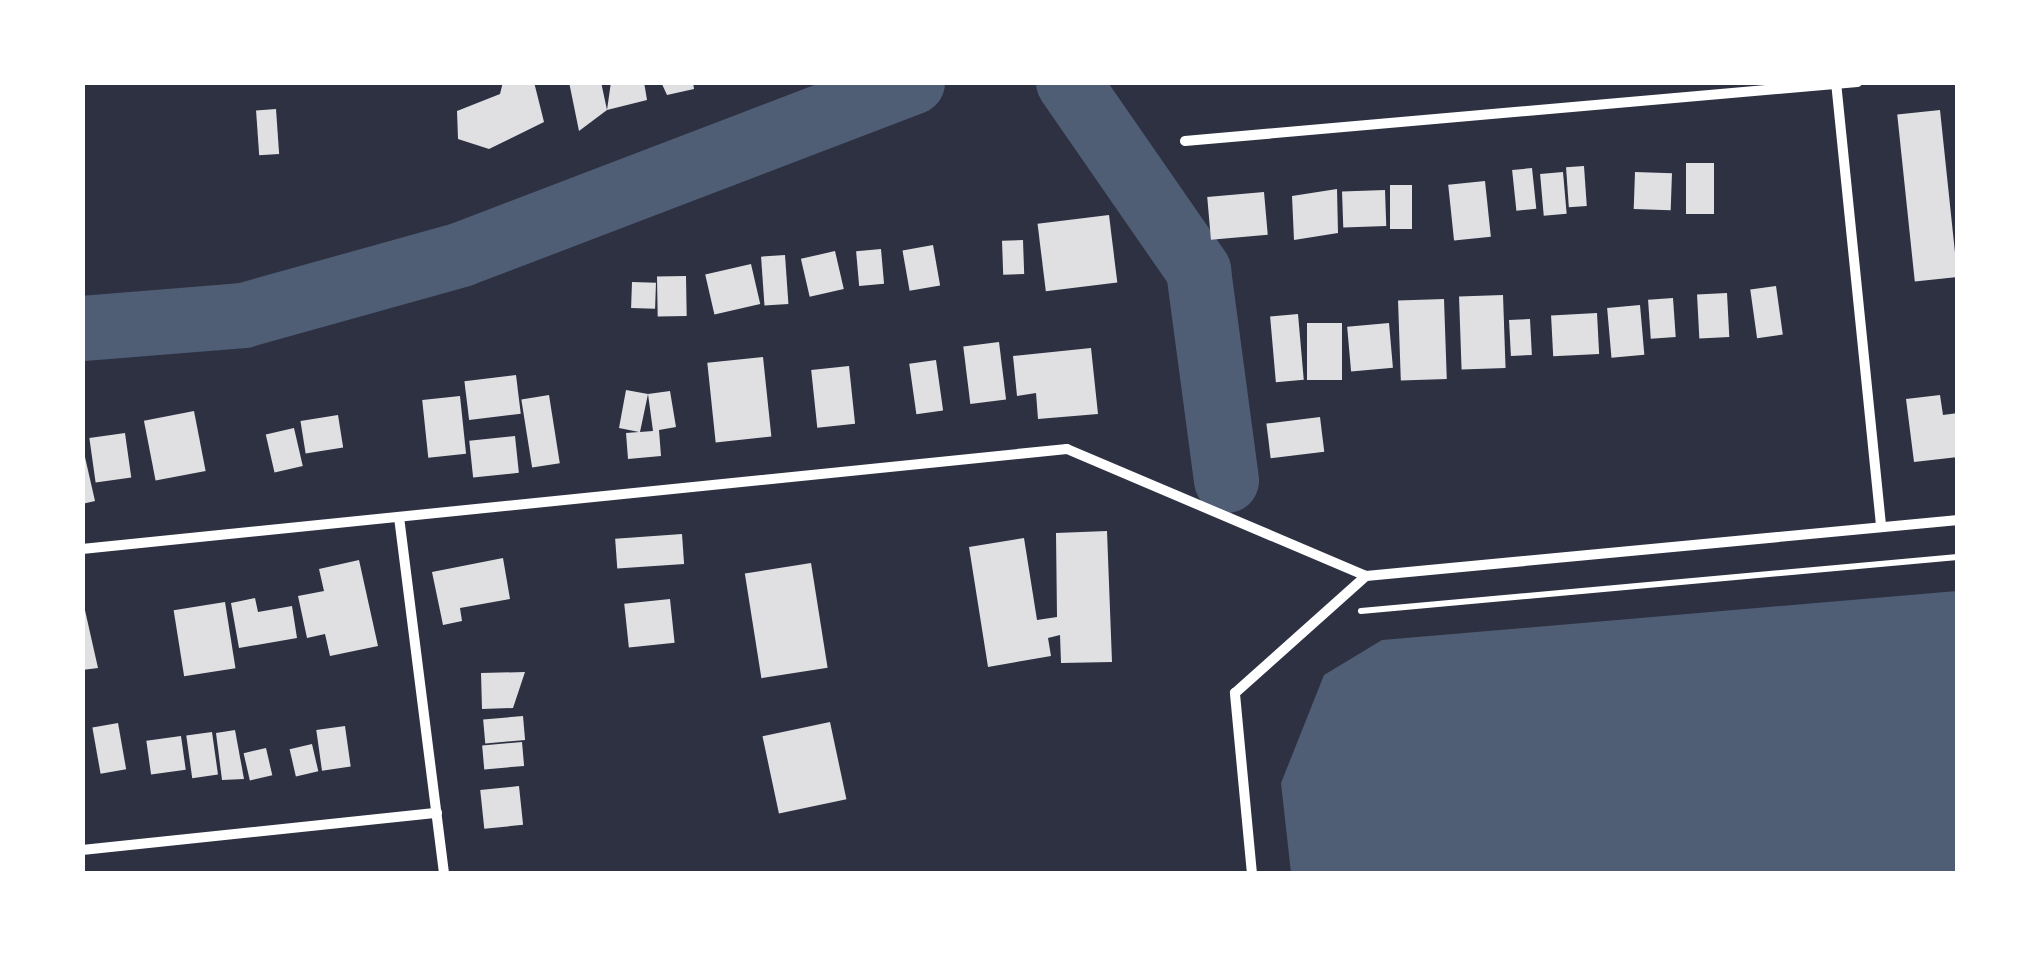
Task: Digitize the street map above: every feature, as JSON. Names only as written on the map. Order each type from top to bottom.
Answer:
[{"type":"street","points":[[1186,141],[1857,82]]},
{"type":"street","points":[[1836,83],[1881,526]]},
{"type":"street","points":[[82,549],[1066,448],[1366,576],[1958,520]]},
{"type":"street","points":[[399,516],[444,874]]},
{"type":"street","points":[[1252,874],[1234,693],[1366,576]]},
{"type":"street","points":[[82,850],[436,813]]},
{"type":"path","points":[[1322,615],[1958,557]]},
{"type":"water","points":[[1957,591],[1957,873],[1291,873],[1281,783],[1324,675],[1382,640]]},
{"type":"building","points":[[503,82],[534,82],[544,122],[489,149],[458,139],[457,111],[500,94]]},
{"type":"building","points":[[569,82],[601,82],[607,110],[579,131]]},
{"type":"building","points":[[611,82],[644,82],[647,100],[607,110]]},
{"type":"building","points":[[661,82],[693,82],[694,89],[667,95]]},
{"type":"building","points":[[276,109],[279,154],[259,155],[256,110]]},
{"type":"building","points":[[1940,110],[1958,277],[1915,282],[1897,114]]},
{"type":"building","points":[[1686,163],[1714,163],[1714,214],[1686,214]]},
{"type":"building","points":[[1584,166],[1587,206],[1569,207],[1566,167]]},
{"type":"building","points":[[1532,168],[1536,209],[1516,211],[1512,170]]},
{"type":"building","points":[[1563,172],[1567,214],[1544,216],[1540,174]]},
{"type":"building","points":[[1635,172],[1672,173],[1671,210],[1634,209]]},
{"type":"building","points":[[1485,181],[1491,237],[1454,241],[1448,185]]},
{"type":"building","points":[[1390,185],[1412,185],[1412,229],[1390,229]]},
{"type":"building","points":[[1337,189],[1338,233],[1294,240],[1292,196]]},
{"type":"building","points":[[1385,190],[1386,226],[1343,227],[1342,192]]},
{"type":"building","points":[[1264,192],[1268,235],[1211,240],[1207,197]]},
{"type":"building","points":[[1109,215],[1117,282],[1046,291],[1038,224]]},
{"type":"building","points":[[1023,240],[1024,274],[1003,275],[1002,241]]},
{"type":"building","points":[[933,245],[940,285],[910,291],[902,250]]},
{"type":"building","points":[[881,249],[884,284],[859,286],[856,251]]},
{"type":"building","points":[[835,251],[844,289],[810,297],[801,259]]},
{"type":"building","points":[[785,255],[788,304],[764,306],[761,257]]},
{"type":"building","points":[[751,264],[760,304],[714,315],[705,275]]},
{"type":"building","points":[[686,276],[687,316],[658,317],[657,277]]},
{"type":"building","points":[[632,282],[656,283],[655,309],[631,308]]},
{"type":"building","points":[[1776,286],[1783,335],[1757,338],[1750,290]]},
{"type":"building","points":[[1727,293],[1729,337],[1699,339],[1697,295]]},
{"type":"building","points":[[1503,295],[1506,368],[1462,369],[1459,297]]},
{"type":"building","points":[[1673,298],[1676,337],[1651,339],[1648,300]]},
{"type":"building","points":[[1444,299],[1447,379],[1401,381],[1398,301]]},
{"type":"building","points":[[1640,305],[1644,355],[1611,358],[1607,308]]},
{"type":"building","points":[[1597,313],[1599,354],[1553,356],[1551,315]]},
{"type":"building","points":[[1298,314],[1304,380],[1276,382],[1270,316]]},
{"type":"building","points":[[1530,319],[1532,355],[1511,356],[1509,320]]},
{"type":"building","points":[[1307,323],[1342,323],[1342,380],[1307,380]]},
{"type":"building","points":[[1389,323],[1393,368],[1351,371],[1347,327]]},
{"type":"building","points":[[999,342],[1006,400],[970,404],[963,346]]},
{"type":"building","points":[[1091,348],[1098,414],[1038,419],[1036,393],[1017,396],[1013,356]]},
{"type":"building","points":[[763,357],[771,437],[716,442],[707,363]]},
{"type":"building","points":[[936,360],[943,411],[916,414],[909,364]]},
{"type":"building","points":[[849,366],[855,424],[817,428],[811,370]]},
{"type":"building","points":[[516,375],[521,414],[469,420],[464,381]]},
{"type":"building","points":[[626,390],[648,394],[670,391],[676,427],[659,430],[661,456],[628,459],[626,433],[639,432],[619,428]],"holes":[[[648,394],[653,431],[640,432]]]},
{"type":"building","points":[[549,395],[560,463],[532,468],[521,399]]},
{"type":"building","points":[[1940,395],[1943,415],[1958,413],[1958,457],[1914,462],[1906,399]]},
{"type":"building","points":[[460,396],[466,454],[428,458],[422,400]]},
{"type":"building","points":[[194,411],[206,471],[156,481],[144,421]]},
{"type":"building","points":[[338,415],[343,448],[306,454],[300,421]]},
{"type":"building","points":[[1320,417],[1324,452],[1271,458],[1266,424]]},
{"type":"building","points":[[294,428],[303,466],[275,473],[266,435]]},
{"type":"building","points":[[125,433],[131,478],[96,483],[89,438]]},
{"type":"building","points":[[515,436],[519,473],[473,478],[469,441]]},
{"type":"building","points":[[82,444],[95,501],[82,504]]},
{"type":"building","points":[[1107,531],[1112,662],[1061,663],[1060,635],[1048,638],[1051,656],[988,667],[969,547],[1024,538],[1037,620],[1057,617],[1056,533]]},
{"type":"building","points":[[682,534],[684,564],[617,569],[615,539]]},
{"type":"building","points":[[503,558],[510,599],[460,608],[462,621],[443,625],[432,572]]},
{"type":"building","points":[[359,560],[378,646],[330,656],[325,634],[307,638],[298,596],[324,591],[319,569]]},
{"type":"building","points":[[811,563],[828,668],[761,678],[745,573]]},
{"type":"building","points":[[82,597],[98,668],[82,670]]},
{"type":"building","points":[[255,598],[258,612],[292,606],[297,638],[239,648],[231,603]]},
{"type":"building","points":[[670,599],[675,643],[629,648],[624,604]]},
{"type":"building","points":[[225,602],[235,668],[184,676],[174,610]]},
{"type":"building","points":[[525,672],[513,708],[482,709],[481,673]]},
{"type":"building","points":[[523,716],[525,740],[485,743],[483,719]]},
{"type":"building","points":[[830,722],[846,799],[779,814],[763,736]]},
{"type":"building","points":[[118,723],[126,769],[101,774],[92,728]]},
{"type":"building","points":[[345,726],[351,767],[322,771],[316,730]]},
{"type":"building","points":[[235,730],[244,779],[222,780],[216,733]]},
{"type":"building","points":[[212,732],[218,775],[192,778],[186,736]]},
{"type":"building","points":[[181,736],[186,770],[151,775],[146,741]]},
{"type":"building","points":[[522,742],[524,766],[484,769],[482,745]]},
{"type":"building","points":[[312,744],[318,771],[296,776],[290,749]]},
{"type":"building","points":[[266,748],[272,775],[250,780],[244,753]]},
{"type":"building","points":[[519,786],[523,825],[484,829],[480,790]]},
{"type":"waterway","points":[[82,328],[243,315],[461,254],[912,82]]},
{"type":"waterway","points":[[1068,82],[1198,270],[1226,480]]}]
